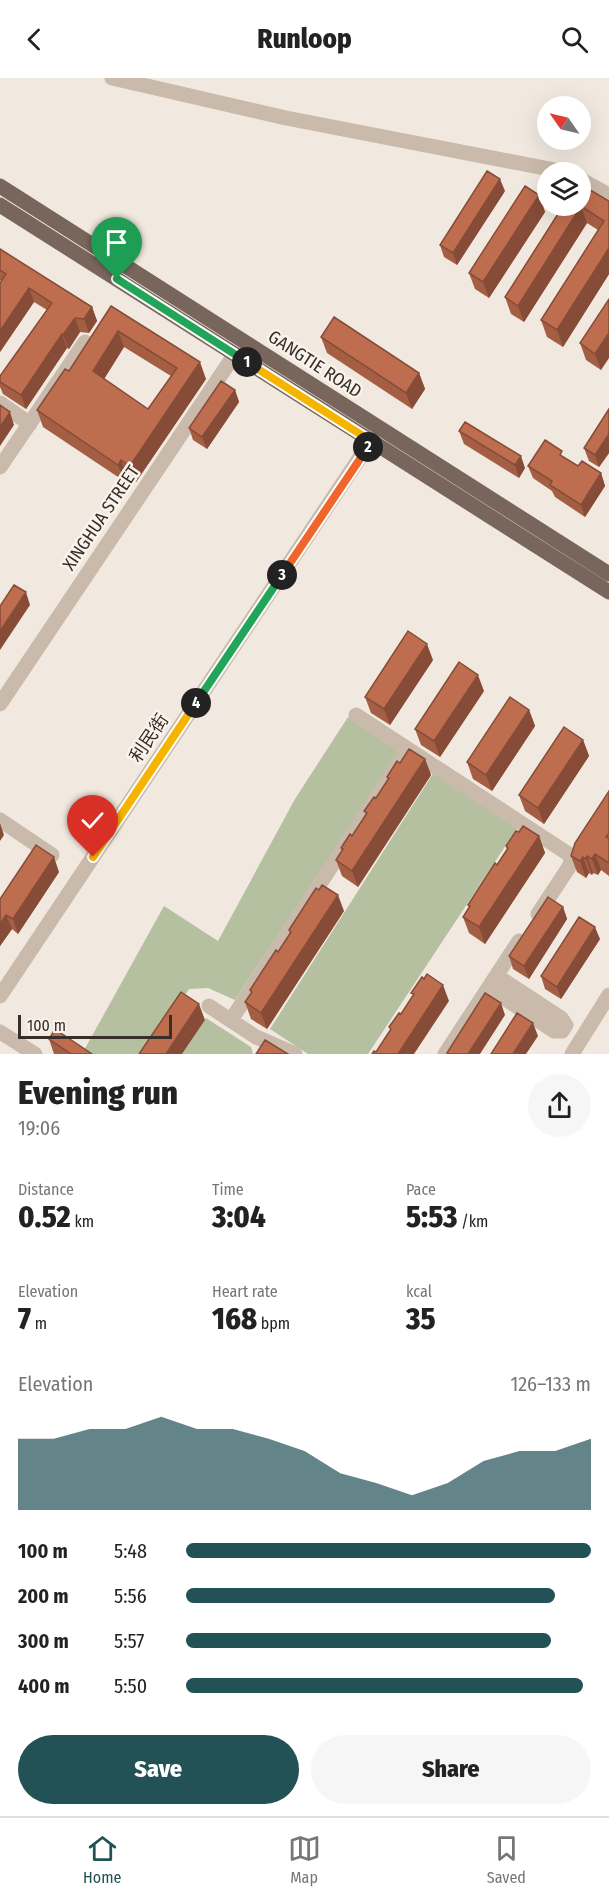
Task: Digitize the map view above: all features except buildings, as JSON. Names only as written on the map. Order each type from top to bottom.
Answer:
[{"type":"main road","name":"GANGTIE ROAD","points":[[0,186],[609,574]]},
{"type":"main road","name":"GANGTIE ROAD","points":[[0,205],[609,592]]},
{"type":"street","points":[[112,78],[286,118],[537,166]]},
{"type":"street","points":[[591,185],[609,195]]},
{"type":"street","points":[[0,467],[85,342]]},
{"type":"street","name":"XINGHUA STREET","points":[[0,704],[235,354]]},
{"type":"street","points":[[0,403],[30,424]]},
{"type":"street","name":"利民街","points":[[0,996],[371,441]]},
{"type":"street","points":[[356,715],[570,855],[571,860],[568,867],[445,1054]]},
{"type":"street","points":[[231,1020],[408,749]]},
{"type":"street","points":[[0,820],[52,855]]},
{"type":"street","points":[[493,982],[554,1031],[562,1031],[564,1028],[582,1047]]},
{"type":"street","points":[[582,1047],[609,995]]},
{"type":"street","points":[[209,1006],[256,1037],[269,1049],[295,1054]]},
{"type":"street","points":[[572,1054],[582,1047],[609,1013]]},
{"type":"street","points":[[0,1032],[35,1054]]},
{"type":"green space","points":[[348,717],[397,750],[397,754],[235,1000],[208,988],[189,989],[145,1054],[82,1054],[164,906],[218,941],[295,799]]},
{"type":"green space","points":[[434,772],[518,827],[368,1054],[308,1054],[270,1029]]},
{"type":"green space","points":[[206,1018],[251,1047],[253,1054],[182,1054]]},
{"type":"route","points":[[93,857],[371,441],[117,279]]}]
